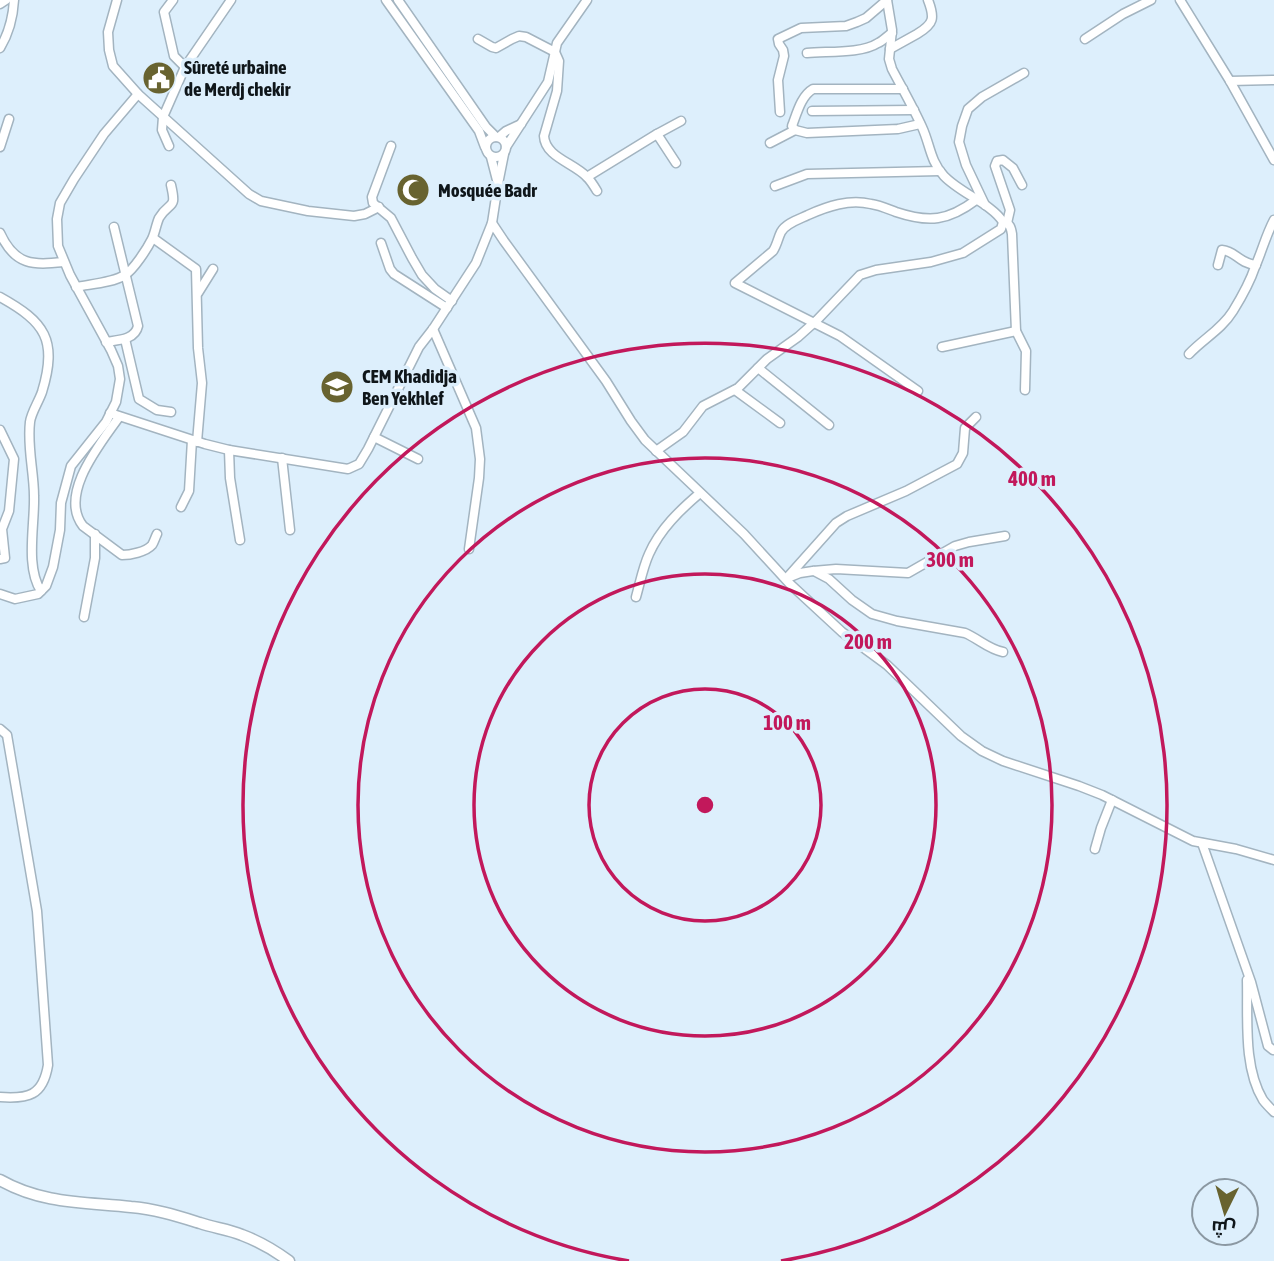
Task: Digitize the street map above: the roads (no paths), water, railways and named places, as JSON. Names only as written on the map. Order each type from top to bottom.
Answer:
[{"type":"main road","points":[[0,1180],[16,1189],[66,1202],[132,1207],[180,1216],[240,1234],[289,1261]]},
{"type":"street","points":[[0,5],[6,0]]},
{"type":"street","points":[[0,48],[10,27],[14,0]]},
{"type":"street","points":[[117,0],[108,32],[113,66],[138,94],[249,194],[261,201],[309,211],[354,216],[379,207]]},
{"type":"street","points":[[173,0],[164,12],[174,56],[185,67]]},
{"type":"street","points":[[169,146],[162,130],[163,117],[185,67],[231,0]]},
{"type":"street","points":[[386,0],[480,131],[491,156],[498,184]]},
{"type":"street","points":[[114,415],[229,450],[348,469],[359,464],[419,347],[476,263],[492,223],[505,150],[504,141],[486,127],[398,0]]},
{"type":"street","points":[[491,156],[498,158],[505,150],[548,82],[557,43],[586,0]]},
{"type":"street","points":[[887,0],[892,33],[889,59],[914,110],[931,156],[944,176],[999,215],[1011,228],[1016,331],[1026,351],[1026,390]]},
{"type":"street","points":[[780,112],[778,80],[784,56],[778,39],[801,28],[846,26],[866,18],[887,0]]},
{"type":"street","points":[[890,49],[928,28],[932,14],[928,0]]},
{"type":"street","points":[[1086,38],[1151,0]]},
{"type":"street","points":[[1180,0],[1230,80],[1274,160]]},
{"type":"street","points":[[807,53],[872,47],[892,33]]},
{"type":"street","points":[[478,39],[496,48],[519,36],[526,37],[555,52],[559,61],[557,92],[544,142],[550,151],[587,177],[597,191]]},
{"type":"street","points":[[980,203],[959,142],[962,126],[968,109],[982,97],[1024,73]]},
{"type":"street","points":[[1230,80],[1274,79]]},
{"type":"street","points":[[794,130],[792,126],[802,101],[808,91],[813,89],[903,89]]},
{"type":"street","points":[[138,94],[104,134],[60,203],[57,219],[58,246],[76,287],[118,366],[120,379],[114,415],[86,464],[76,495],[78,519],[83,526],[126,556],[151,546],[157,534]]},
{"type":"street","points":[[812,111],[914,110]]},
{"type":"street","points":[[0,147],[9,119]]},
{"type":"street","points":[[587,177],[681,121]]},
{"type":"street","points":[[485,147],[490,139],[521,124]]},
{"type":"street","points":[[770,143],[794,130],[807,133],[898,129],[920,124]]},
{"type":"street","points":[[656,134],[676,163]]},
{"type":"street","points":[[391,146],[372,197],[373,203],[391,218],[422,275],[449,304]]},
{"type":"street","points":[[656,451],[683,432],[703,406],[735,390],[813,324],[860,275],[931,262],[963,253],[1001,229],[1010,210],[995,166],[997,161],[1003,160],[1013,168],[1021,186]]},
{"type":"street","points":[[775,186],[807,174],[940,172]]},
{"type":"street","points":[[76,287],[117,279],[132,269],[153,238],[158,220],[173,205],[171,185]]},
{"type":"street","points":[[918,391],[840,336],[735,282],[773,251],[782,230],[820,209],[857,202],[925,220],[952,215],[980,203]]},
{"type":"street","points":[[1189,354],[1232,313],[1256,265],[1264,239],[1274,220]]},
{"type":"street","points":[[492,223],[606,381],[645,440],[842,632],[887,665],[961,736],[982,751],[1112,800],[1193,841],[1274,860]]},
{"type":"street","points":[[106,342],[133,336],[138,326],[114,228]]},
{"type":"street","points":[[0,233],[11,251],[24,261],[41,265],[64,262]]},
{"type":"street","points":[[153,238],[194,266],[197,272],[198,348],[202,383],[189,491],[181,507]]},
{"type":"street","points":[[381,243],[394,274],[449,304]]},
{"type":"street","points":[[1217,265],[1220,252],[1226,250],[1239,260],[1256,265]]},
{"type":"street","points":[[198,293],[213,269]]},
{"type":"street","points":[[0,298],[32,317],[42,329],[48,344],[44,385],[30,426],[34,496],[32,555],[36,583],[41,591]]},
{"type":"street","points":[[433,329],[476,428],[479,443],[479,478],[469,549]]},
{"type":"street","points":[[942,347],[1016,331]]},
{"type":"street","points":[[125,339],[139,400],[157,410],[171,412]]},
{"type":"street","points":[[758,368],[829,425]]},
{"type":"street","points":[[735,390],[780,423]]},
{"type":"street","points":[[0,594],[15,599],[38,594],[46,586],[53,567],[60,530],[61,503],[71,466],[114,415]]},
{"type":"street","points":[[786,579],[836,523],[957,464],[963,453],[965,428],[976,417]]},
{"type":"street","points":[[0,430],[14,459],[9,511],[3,520],[2,529],[5,558],[0,559]]},
{"type":"street","points":[[374,437],[418,459]]},
{"type":"street","points":[[229,450],[230,478],[240,540]]},
{"type":"street","points":[[282,458],[290,530]]},
{"type":"street","points":[[636,597],[649,553],[656,541],[671,520],[700,493]]},
{"type":"street","points":[[84,617],[95,558],[96,534]]},
{"type":"street","points":[[786,579],[813,570],[908,573],[969,541],[1005,536]]},
{"type":"street","points":[[813,570],[829,579],[872,614],[965,633],[989,648],[1003,652]]},
{"type":"street","points":[[0,729],[7,735],[37,911],[48,1065],[45,1080],[36,1092],[27,1097],[0,1097]]},
{"type":"street","points":[[1095,849],[1112,800]]},
{"type":"street","points":[[1202,843],[1247,971],[1268,1046],[1273,1050]]},
{"type":"street","points":[[1247,971],[1251,1069],[1263,1100],[1274,1112]]},
{"type":"place","name":"Sûreté urbaine de Merdj chekir","points":[[159,78]]},
{"type":"place","name":"Mosquée Badr","points":[[413,190]]},
{"type":"place","name":"CEM Khadidja Ben Yekhlef","points":[[337,387]]}]
